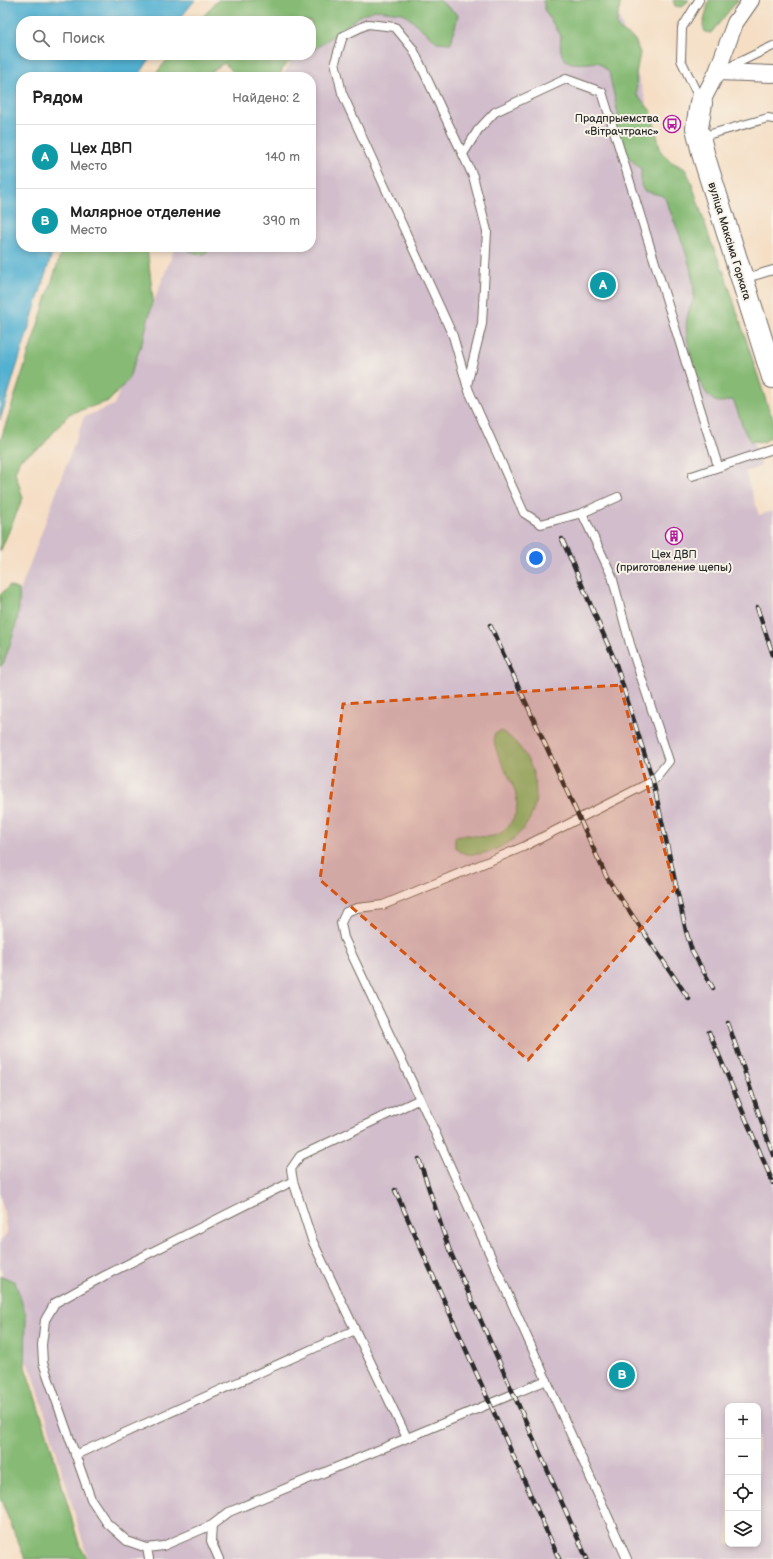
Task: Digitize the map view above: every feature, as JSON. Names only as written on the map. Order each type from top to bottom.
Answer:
[{"type":"main road","name":"вуліца Максіма Горкага","points":[[701,103],[697,128],[699,137],[773,378]]},
{"type":"street","points":[[701,103],[718,72],[735,23],[751,0]]},
{"type":"street","points":[[718,72],[773,74]]},
{"type":"lane","points":[[699,0],[682,28],[680,60],[701,103]]},
{"type":"lane","points":[[467,385],[482,324],[487,231],[473,176],[413,48],[395,28],[368,24],[343,36],[335,62],[342,93],[453,336],[467,385],[524,513],[541,524],[582,513],[618,497]]},
{"type":"lane","points":[[718,72],[773,46]]},
{"type":"lane","points":[[462,154],[478,130],[495,112],[542,89],[566,79],[602,92],[718,466]]},
{"type":"lane","points":[[699,137],[768,118],[773,119]]},
{"type":"lane","points":[[742,280],[773,270]]},
{"type":"lane","points":[[692,476],[718,466],[773,449]]},
{"type":"lane","points":[[582,513],[612,576],[630,644],[669,761],[653,781],[523,847],[384,905],[357,908],[346,912],[341,923],[344,938],[420,1099],[627,1559]]},
{"type":"lane","points":[[407,1438],[312,1240],[293,1181],[291,1170],[300,1156],[420,1099]]},
{"type":"lane","points":[[293,1181],[104,1276],[55,1303],[45,1320],[42,1344],[43,1363],[91,1499],[107,1523],[127,1541],[147,1548],[163,1546],[212,1525],[229,1512],[547,1380]]},
{"type":"lane","points":[[75,1455],[355,1330]]},
{"type":"lane","points":[[212,1525],[211,1540],[219,1559]]},
{"type":"lane","points":[[147,1548],[149,1559]]},
{"type":"highlighted area","points":[[620,685],[675,889],[528,1060],[320,880],[343,704]]},
{"type":"shaded area","points":[[329,0],[614,0],[761,466],[745,472],[759,515],[773,511],[773,1559],[88,1559],[33,1373],[21,1353],[14,1309],[0,1267],[0,1242],[7,1234],[0,1196],[0,646],[84,417],[114,405],[173,252],[316,252],[316,72],[285,72],[292,60],[316,60],[316,21]]},
{"type":"green space","points":[[218,0],[439,0],[458,15],[451,43],[437,42],[403,13],[375,10],[361,15],[316,48],[316,16],[204,16]]},
{"type":"green space","points":[[543,0],[620,0],[617,27],[635,40],[640,53],[636,74],[637,95],[651,111],[661,152],[672,162],[685,169],[691,181],[711,242],[725,275],[768,407],[773,418],[773,435],[764,442],[750,441],[733,400],[717,402],[707,394],[702,385],[692,362],[687,337],[687,318],[694,294],[692,277],[682,241],[664,196],[644,191],[641,185],[641,169],[620,149],[613,136],[618,114],[609,72],[598,62],[581,64],[569,62],[564,59],[560,46],[561,36],[545,11]]},
{"type":"green space","points":[[673,0],[689,0],[682,7],[675,6]]},
{"type":"green space","points":[[709,0],[738,0],[711,33],[705,32],[703,25]]},
{"type":"green space","points":[[167,60],[291,60],[285,65],[281,72],[233,72],[224,63],[212,72],[157,72]]},
{"type":"green space","points":[[61,252],[148,252],[153,299],[143,340],[128,380],[109,401],[69,414],[42,446],[20,459],[15,472],[23,498],[0,552],[0,442]]},
{"type":"green space","points":[[192,252],[207,252],[202,255]]},
{"type":"green space","points":[[9,586],[19,590],[19,609],[13,637],[3,664],[0,667],[0,595]]},
{"type":"green space","points":[[500,731],[505,733],[514,741],[526,757],[531,767],[536,795],[530,818],[517,836],[500,848],[481,854],[466,854],[456,848],[456,836],[466,835],[489,837],[499,834],[505,830],[513,819],[517,808],[517,798],[514,788],[495,746],[494,735]]},
{"type":"green space","points":[[0,1275],[15,1282],[26,1315],[25,1367],[47,1433],[79,1544],[87,1559],[25,1559],[0,1498]]},
{"type":"water","points":[[0,0],[195,0],[182,16],[16,16],[16,60],[149,60],[141,72],[16,72],[16,252],[52,252],[0,420]]},
{"type":"railway","points":[[562,539],[615,661],[653,781],[686,931],[692,951],[713,988]]},
{"type":"railway","points":[[757,607],[773,655]]},
{"type":"railway","points":[[490,625],[607,878],[689,999]]},
{"type":"railway","points":[[728,1023],[773,1155]]},
{"type":"railway","points":[[709,1032],[773,1183]]},
{"type":"railway","points":[[419,1159],[449,1249],[587,1559]]},
{"type":"railway","points":[[395,1190],[559,1559]]},
{"type":"place","name":"Прадпрыемства «Вітрачтранс»","points":[[672,124]]},
{"type":"place","name":"Цех ДВП","points":[[603,285]]},
{"type":"place","name":"Цех ДВП (приготовление щепы)","points":[[674,536]]},
{"type":"place","name":"Малярное отделение","points":[[622,1375]]}]
